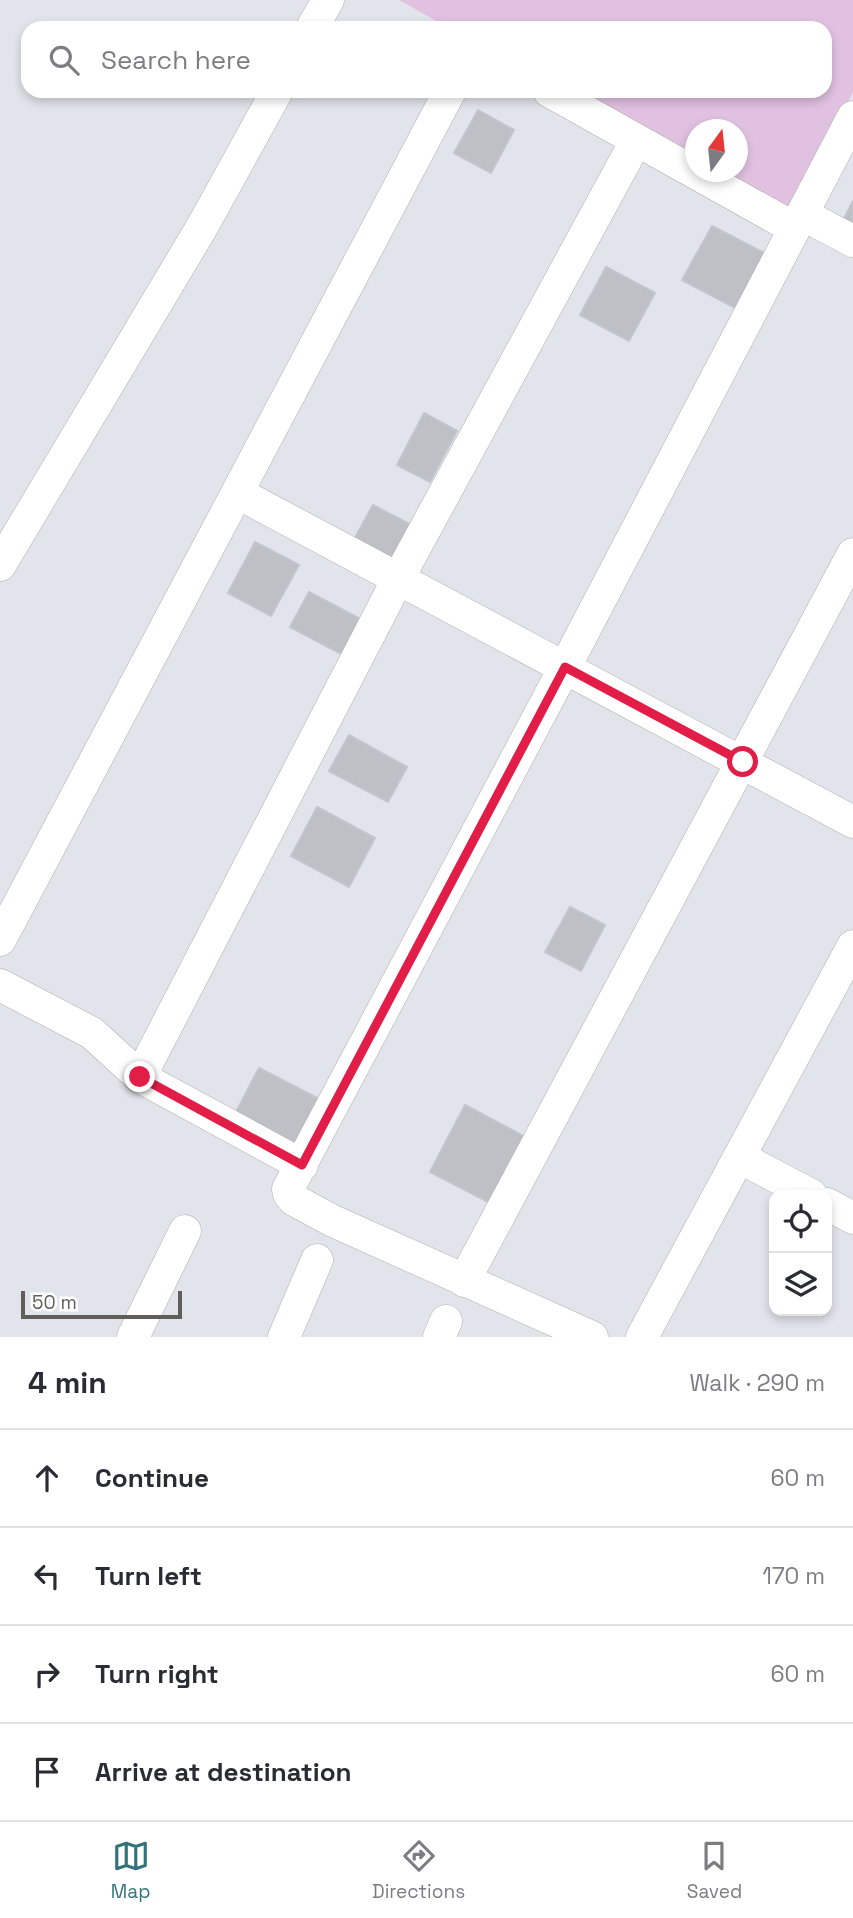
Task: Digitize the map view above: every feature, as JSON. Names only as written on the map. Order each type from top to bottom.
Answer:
[{"type":"street","points":[[316,21],[328,0]]},
{"type":"street","points":[[0,565],[195,238],[273,98]]},
{"type":"street","points":[[0,940],[446,98]]},
{"type":"street","points":[[561,98],[636,141],[798,221],[853,241]]},
{"type":"street","points":[[592,1337],[293,1200],[288,1189],[853,117]]},
{"type":"street","points":[[140,1077],[399,577],[636,141]]},
{"type":"street","points":[[238,493],[853,822]]},
{"type":"street","points":[[464,1280],[853,554]]},
{"type":"street","points":[[642,1337],[853,946]]},
{"type":"street","points":[[0,985],[92,1033],[140,1077],[302,1165]]},
{"type":"street","points":[[739,1157],[802,1190]]},
{"type":"street","points":[[832,1207],[853,1218]]},
{"type":"street","points":[[133,1337],[185,1231]]},
{"type":"street","points":[[284,1337],[317,1260]]},
{"type":"shaded area","points":[[399,0],[853,0],[853,92],[789,219],[722,182],[748,182],[748,119],[685,119],[685,161],[573,98],[832,98],[832,21],[436,21]]},
{"type":"building","points":[[478,110],[514,130],[491,173],[454,153]]},
{"type":"building","points":[[853,201],[853,230],[841,224]]},
{"type":"building","points":[[712,226],[766,254],[737,309],[682,280]]},
{"type":"building","points":[[606,267],[655,293],[629,341],[580,315]]},
{"type":"building","points":[[424,413],[457,431],[430,482],[397,465]]},
{"type":"building","points":[[373,505],[413,526],[393,565],[352,543]]},
{"type":"building","points":[[255,542],[299,565],[271,616],[228,593]]},
{"type":"building","points":[[309,592],[364,621],[345,656],[290,627]]},
{"type":"building","points":[[349,735],[407,767],[388,802],[329,771]]},
{"type":"building","points":[[317,807],[375,838],[349,887],[291,856]]},
{"type":"building","points":[[570,907],[605,925],[581,971],[545,952]]},
{"type":"building","points":[[259,1068],[327,1103],[304,1148],[236,1112]]},
{"type":"building","points":[[465,1105],[525,1137],[490,1203],[430,1172]]},
{"type":"route","points":[[140,1077],[302,1165],[565,667],[743,762]]}]
